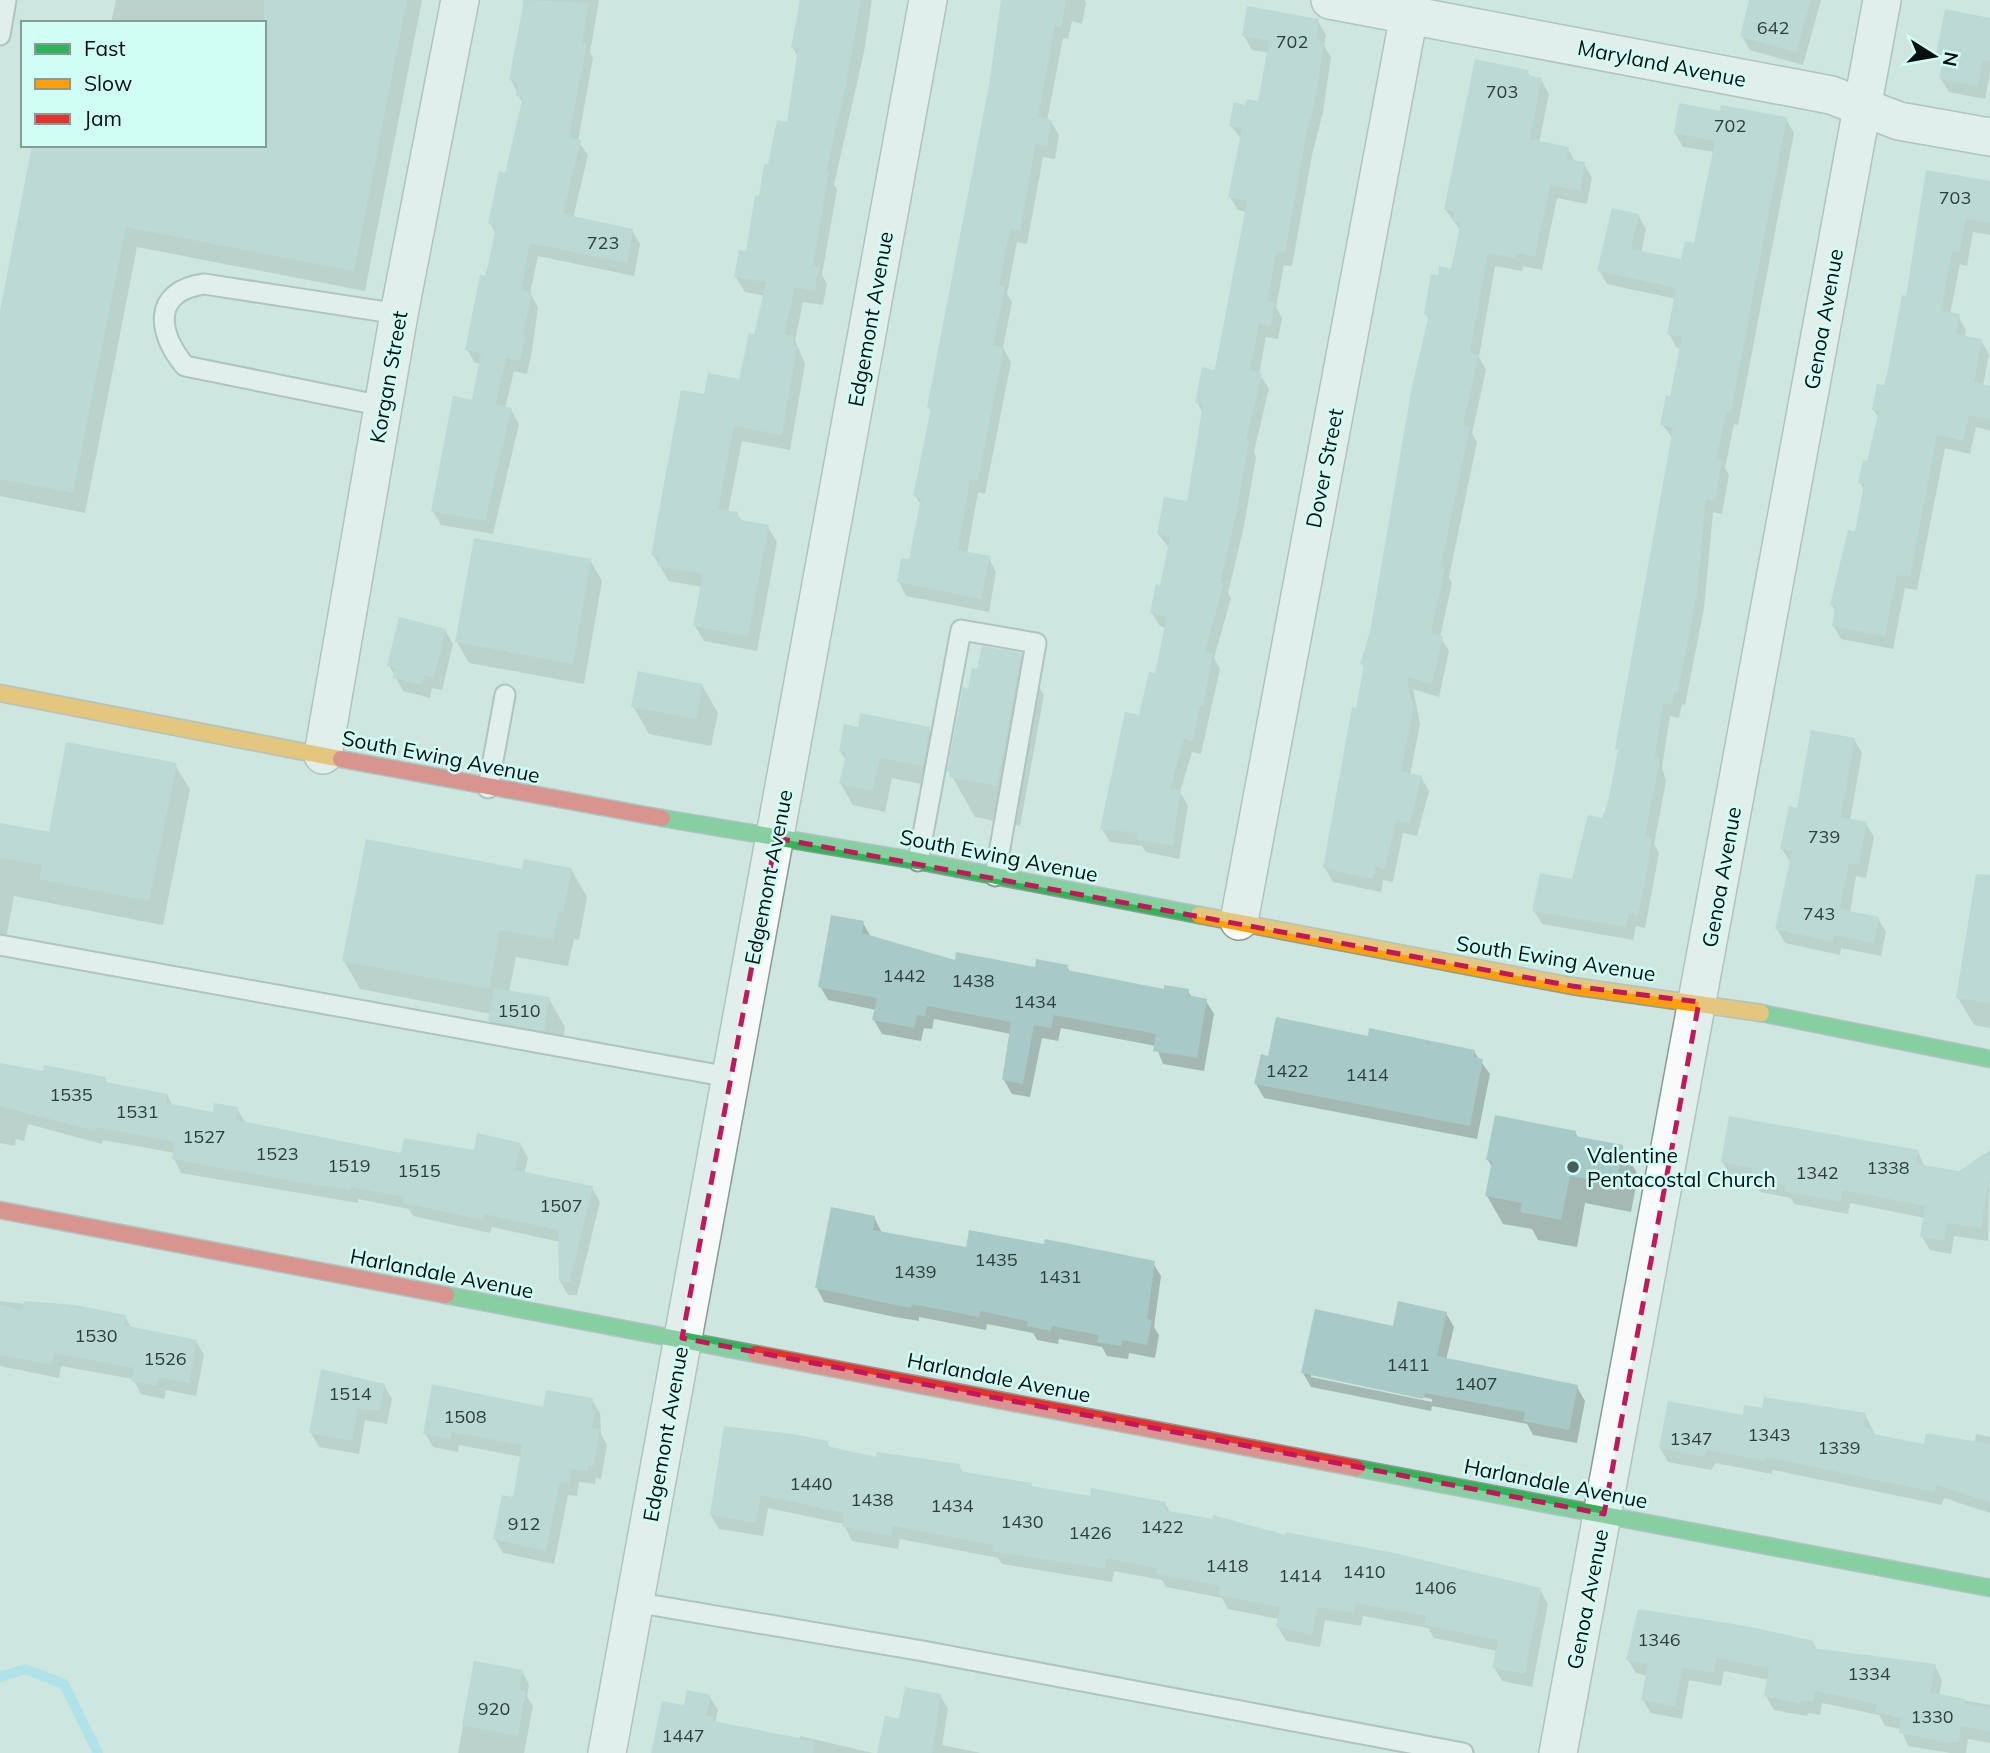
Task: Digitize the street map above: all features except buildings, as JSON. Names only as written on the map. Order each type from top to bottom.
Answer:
[{"type":"street","name":"Korgan Street","points":[[323,755],[399,314],[460,0]]},
{"type":"street","name":"Edgemont Avenue","points":[[607,1753],[928,0]]},
{"type":"street","name":"Maryland Avenue","points":[[1330,0],[1831,95],[1899,121],[1990,137]]},
{"type":"street","name":"Genoa Avenue","points":[[1558,1753],[1699,1002],[1882,0]]},
{"type":"street","name":"Dover Street","points":[[1239,921],[1409,15]]},
{"type":"street","name":"South Ewing Avenue","points":[[0,693],[488,788],[918,861],[1572,986],[1699,1002],[1990,1059]]},
{"type":"street","name":"Harlandale Avenue","points":[[0,1210],[1990,1588]]},
{"type":"lane","points":[[0,35],[6,0]]},
{"type":"lane","points":[[383,406],[185,366],[169,347],[163,330],[166,310],[183,287],[204,284],[399,314]]},
{"type":"lane","points":[[918,861],[961,630],[1036,643],[995,876]]},
{"type":"lane","points":[[488,788],[505,695]]},
{"type":"lane","points":[[0,945],[729,1077]]},
{"type":"lane","points":[[634,1602],[923,1651],[1463,1753]]},
{"type":"highlighted area","points":[[776,838],[1572,986],[1699,1002],[1604,1514],[682,1338]]},
{"type":"waterway","points":[[0,1677],[25,1669],[64,1684],[98,1753]]},
{"type":"traffic: fast","points":[[662,818],[918,861],[1199,915]]},
{"type":"traffic: fast","points":[[1761,1013],[1990,1059]]},
{"type":"traffic: fast","points":[[446,1295],[756,1354]]},
{"type":"traffic: fast","points":[[1356,1468],[1990,1588]]},
{"type":"traffic: slow","points":[[0,693],[341,759]]},
{"type":"traffic: slow","points":[[1199,915],[1572,986],[1761,1013]]},
{"type":"traffic: jam","points":[[341,759],[662,818]]},
{"type":"traffic: jam","points":[[0,1210],[446,1295]]},
{"type":"traffic: jam","points":[[756,1354],[1356,1468]]},
{"type":"place","name":"Valentine Pentacostal Church","points":[[1573,1167]]}]
